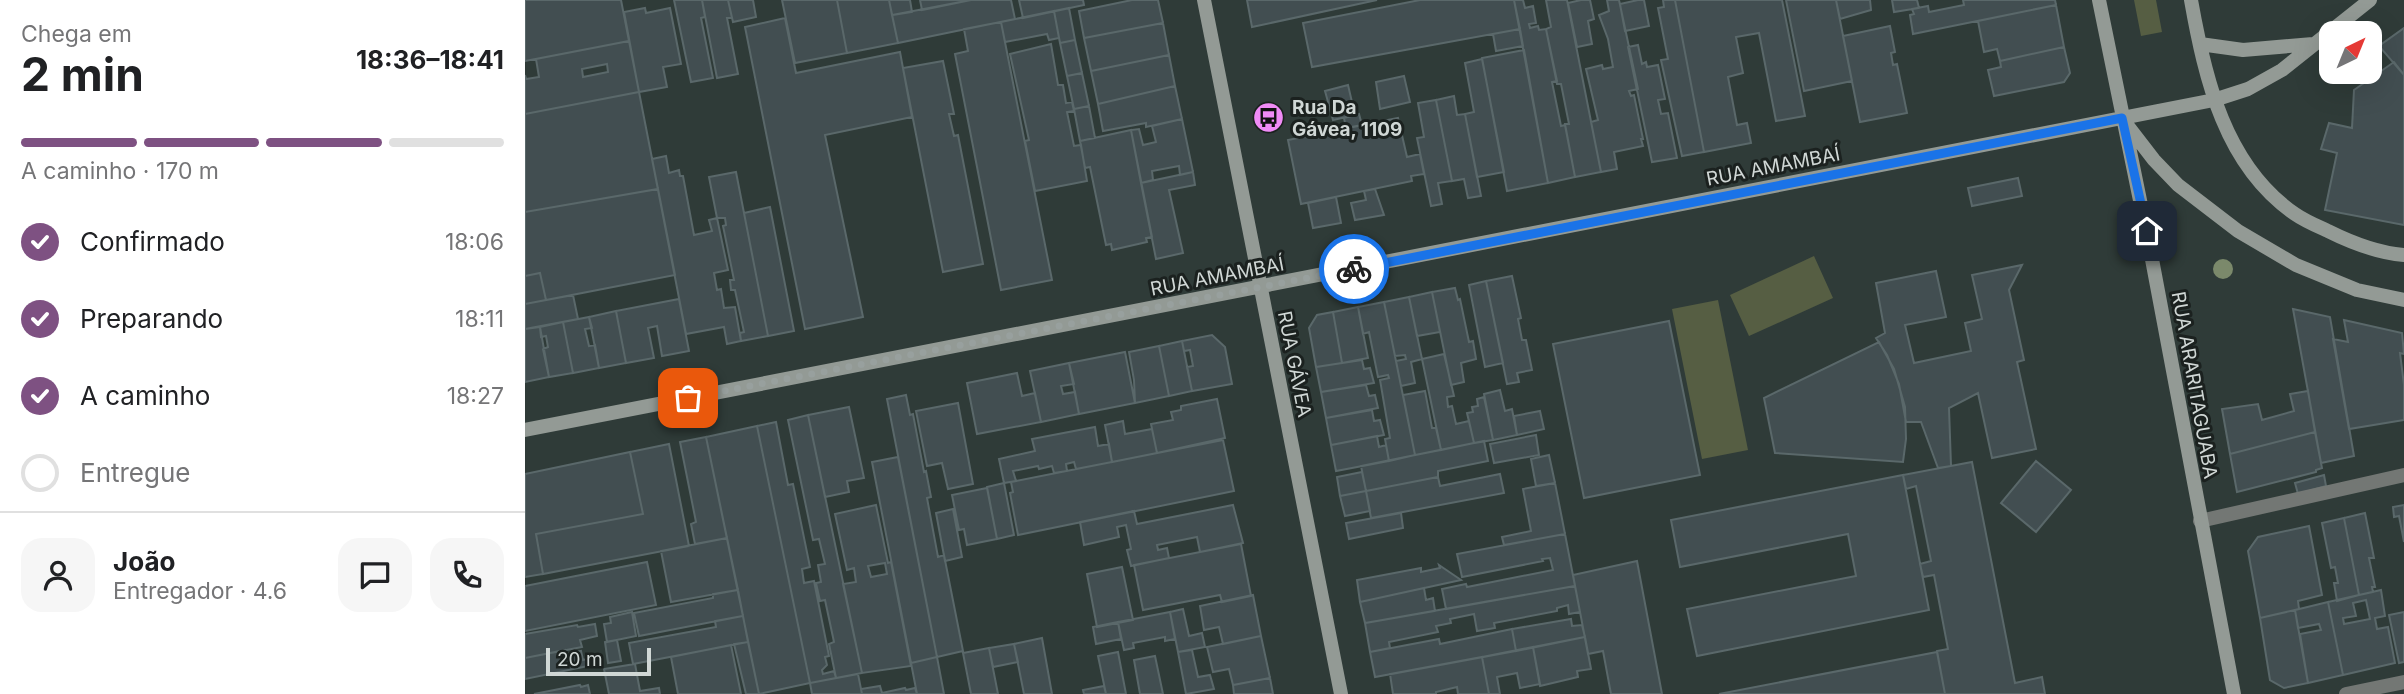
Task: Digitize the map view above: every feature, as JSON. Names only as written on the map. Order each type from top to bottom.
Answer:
[{"type":"street","name":"RUA GÁVEA","points":[[1204,0],[1341,694]]},
{"type":"street","name":"RUA ARARITAGUABA","points":[[2099,0],[2151,254],[2235,694]]},
{"type":"street","points":[[2191,0],[2214,100],[2240,159],[2266,191],[2296,215],[2344,239],[2404,255]]},
{"type":"street","name":"RUA AMAMBAÍ","points":[[525,430],[2214,100],[2248,89],[2282,70],[2370,0]]},
{"type":"street","points":[[2200,44],[2243,50],[2313,44]]},
{"type":"street","points":[[2122,118],[2154,160],[2178,185],[2238,231],[2297,265],[2357,289],[2404,300]]},
{"type":"street","points":[[2200,521],[2404,475]]},
{"type":"street","points":[[2346,694],[2404,682]]},
{"type":"green space","points":[[2134,0],[2156,0],[2162,32],[2141,36]]},
{"type":"green space","points":[[1814,256],[1833,298],[1749,336],[1730,295]]},
{"type":"green space","points":[[1718,300],[1748,450],[1702,459],[1672,309]]},
{"type":"building","points":[[525,0],[621,0],[629,41],[525,61]]},
{"type":"building","points":[[674,0],[702,0],[705,17],[701,18],[713,78],[691,82]]},
{"type":"building","points":[[702,0],[728,0],[732,18],[727,18],[738,74],[717,78]]},
{"type":"building","points":[[728,0],[753,0],[756,17],[733,22]]},
{"type":"building","points":[[782,0],[837,0],[847,53],[795,63]]},
{"type":"building","points":[[837,0],[889,0],[898,43],[847,53]]},
{"type":"building","points":[[889,0],[910,0],[912,12],[892,15]]},
{"type":"building","points":[[920,0],[971,0],[922,10]]},
{"type":"building","points":[[971,0],[1011,0],[1015,19],[898,43],[892,15]]},
{"type":"building","points":[[1019,0],[1083,0],[1084,5],[1023,18]]},
{"type":"building","points":[[1132,0],[1158,0],[1163,23],[1084,38],[1079,11]]},
{"type":"building","points":[[1247,0],[1377,0],[1252,27]]},
{"type":"building","points":[[1420,0],[1514,0],[1520,29],[1312,67],[1303,23]]},
{"type":"building","points":[[1514,0],[1523,0],[1525,8],[1533,6],[1536,23],[1529,24],[1530,28],[1538,26],[1539,30],[1546,29],[1557,81],[1552,82],[1561,126],[1565,125],[1575,177],[1548,183]]},
{"type":"building","points":[[1546,0],[1567,0],[1601,172],[1575,177],[1565,124],[1569,124],[1561,84],[1557,84],[1546,29],[1551,27]]},
{"type":"building","points":[[1590,0],[1594,19],[1588,21],[1592,44],[1577,47],[1568,3]]},
{"type":"building","points":[[1607,0],[1619,0],[1638,89],[1629,91],[1631,96],[1634,95],[1643,146],[1614,152],[1617,169],[1601,172],[1591,122],[1598,120],[1586,69],[1602,65],[1603,69],[1613,67],[1608,39],[1599,15],[1609,11]]},
{"type":"building","points":[[1644,0],[1649,26],[1625,31],[1620,4]]},
{"type":"building","points":[[1663,0],[1675,0],[1704,152],[1682,156],[1661,60],[1668,59],[1658,8],[1664,7]]},
{"type":"building","points":[[1675,0],[1782,0],[1805,116],[1776,121],[1759,33],[1736,37],[1743,73],[1728,77],[1737,125],[1747,123],[1751,143],[1704,152]]},
{"type":"building","points":[[1786,0],[1836,0],[1852,81],[1804,91]]},
{"type":"building","points":[[1836,0],[1870,0],[1871,10],[1840,19]]},
{"type":"building","points":[[1892,0],[1917,0],[1919,8],[1894,12]]},
{"type":"building","points":[[1963,0],[2055,0],[2056,5],[1913,34],[1910,15],[1914,14],[1912,9],[1928,6],[1929,12],[1964,5]]},
{"type":"building","points":[[2056,5],[2064,47],[2000,61],[1997,49],[1984,52],[1978,21]]},
{"type":"building","points":[[645,8],[646,13],[670,8],[681,64],[663,67],[667,87],[639,92],[624,12]]},
{"type":"building","points":[[1069,8],[1075,40],[1060,43],[1054,11]]},
{"type":"building","points":[[1054,11],[1059,38],[1049,40],[1047,34],[1005,42],[1001,22]]},
{"type":"building","points":[[785,18],[796,73],[900,52],[912,117],[825,135],[863,317],[805,329],[745,27]]},
{"type":"building","points":[[1001,22],[1052,280],[1001,290],[955,54],[968,51],[964,29]]},
{"type":"building","points":[[1163,23],[1169,55],[1091,71],[1084,38]]},
{"type":"building","points":[[1890,26],[1895,52],[1891,53],[1893,65],[1897,64],[1907,113],[1860,122],[1843,36]]},
{"type":"building","points":[[2404,28],[2404,75],[2382,49],[2382,44]]},
{"type":"building","points":[[1520,29],[1523,46],[1496,51],[1493,34]]},
{"type":"building","points":[[1075,40],[1082,73],[1067,76],[1060,43]]},
{"type":"building","points":[[629,41],[639,92],[525,114],[525,75],[526,79],[539,77],[536,59]],"holes":[[[607,64],[608,72],[583,77],[582,69]]]},
{"type":"building","points":[[1051,44],[1058,85],[1063,85],[1066,103],[1072,102],[1074,111],[1067,112],[1074,146],[1081,145],[1087,181],[1035,191],[1025,141],[1029,140],[1010,54]]},
{"type":"building","points":[[1638,45],[1642,64],[1646,62],[1647,67],[1658,65],[1665,99],[1658,100],[1661,114],[1668,113],[1677,158],[1652,162],[1628,47]]},
{"type":"building","points":[[2064,47],[2070,73],[2064,82],[1994,96],[1988,70],[2001,67],[2000,61]]},
{"type":"building","points":[[1524,50],[1548,183],[1507,191],[1482,58]]},
{"type":"building","points":[[1169,55],[1175,86],[1098,104],[1091,71]]},
{"type":"building","points":[[1482,59],[1504,172],[1477,177],[1465,114],[1474,112],[1465,63]]},
{"type":"building","points":[[943,61],[954,114],[949,114],[954,136],[958,135],[983,264],[943,272],[903,68]]},
{"type":"building","points":[[2394,62],[2404,75],[2404,225],[2325,210],[2337,153],[2321,149],[2329,123],[2352,128],[2354,90],[2363,84],[2382,84],[2382,70]]},
{"type":"building","points":[[1082,73],[1089,106],[1074,109],[1067,76]]},
{"type":"building","points":[[1404,76],[1410,102],[1380,109],[1376,82]]},
{"type":"building","points":[[1348,85],[1355,115],[1333,120],[1325,91]]},
{"type":"building","points":[[1175,86],[1182,119],[1146,127],[1146,123],[1103,131],[1098,104]]},
{"type":"building","points":[[639,92],[658,189],[525,212],[525,114]]},
{"type":"building","points":[[1454,96],[1457,115],[1465,114],[1481,196],[1468,198],[1464,179],[1452,181],[1436,100]]},
{"type":"building","points":[[1436,100],[1452,181],[1438,183],[1442,204],[1431,206],[1417,138],[1424,137],[1418,103]]},
{"type":"building","points":[[1089,106],[1095,138],[1080,141],[1074,109]]},
{"type":"building","points":[[1359,114],[1362,125],[1346,128],[1344,118]]},
{"type":"building","points":[[1398,118],[1407,157],[1420,154],[1424,174],[1411,176],[1412,181],[1301,204],[1288,140]]},
{"type":"building","points":[[1182,119],[1193,172],[1180,175],[1179,166],[1152,171],[1153,180],[1141,183],[1131,130],[1139,129],[1143,145],[1156,142],[1152,126]]},
{"type":"building","points":[[1131,130],[1152,237],[1146,238],[1147,242],[1112,250],[1111,244],[1106,245],[1090,167],[1085,168],[1080,141]]},
{"type":"building","points":[[666,156],[669,173],[679,170],[680,176],[683,176],[694,235],[712,231],[709,220],[717,218],[728,270],[714,273],[717,290],[721,289],[724,308],[735,307],[741,341],[727,344],[724,327],[686,334],[652,159]]},
{"type":"building","points":[[736,172],[768,336],[741,341],[740,333],[744,332],[735,290],[731,290],[730,280],[734,280],[723,226],[726,225],[725,218],[717,218],[709,177]]},
{"type":"building","points":[[1193,172],[1195,185],[1169,190],[1183,253],[1156,259],[1141,183]]},
{"type":"building","points":[[2018,178],[2022,196],[1972,206],[1968,188]]},
{"type":"building","points":[[658,189],[675,275],[546,300],[540,273],[525,276],[525,212]]},
{"type":"building","points":[[1375,189],[1384,215],[1355,220],[1351,203],[1366,200],[1364,191]]},
{"type":"building","points":[[1336,197],[1341,223],[1313,228],[1308,203]]},
{"type":"building","points":[[770,207],[794,331],[768,336],[744,213]]},
{"type":"building","points":[[2022,265],[2009,290],[2024,360],[2017,362],[2036,449],[1992,458],[1978,393],[1949,408],[1951,466],[1938,468],[1921,422],[1906,422],[1899,384],[1887,355],[1876,338],[1885,333],[1876,283],[1936,271],[1946,317],[1905,325],[1914,363],[1971,351],[1965,323],[1982,319],[1972,275]]},
{"type":"building","points":[[540,273],[546,300],[525,304],[525,276]]},
{"type":"building","points":[[1512,276],[1521,318],[1518,319],[1522,340],[1526,340],[1532,370],[1517,373],[1519,382],[1507,384],[1486,281]]},
{"type":"building","points":[[1486,281],[1503,363],[1485,367],[1469,285]]},
{"type":"building","points":[[1455,288],[1469,342],[1473,341],[1476,359],[1461,363],[1464,382],[1451,385],[1432,292]]},
{"type":"building","points":[[1432,292],[1440,332],[1417,336],[1409,297]]},
{"type":"building","points":[[573,295],[578,319],[525,329],[525,304]]},
{"type":"building","points":[[1409,297],[1422,359],[1411,362],[1415,383],[1401,386],[1396,361],[1406,359],[1405,355],[1395,356],[1384,302]]},
{"type":"building","points":[[679,299],[689,351],[662,356],[657,326],[648,328],[654,358],[626,363],[616,311]]},
{"type":"building","points":[[1384,302],[1415,455],[1389,461],[1385,439],[1390,438],[1380,380],[1389,378],[1388,375],[1378,377],[1369,332],[1363,334],[1358,307]]},
{"type":"building","points":[[1358,307],[1368,358],[1342,363],[1333,312]]},
{"type":"building","points":[[2293,309],[2330,317],[2354,456],[2321,463]]},
{"type":"building","points":[[616,311],[626,363],[599,368],[589,317]]},
{"type":"building","points":[[1333,312],[1342,363],[1316,367],[1309,328],[1317,315]]},
{"type":"building","points":[[589,317],[592,328],[585,329],[589,346],[595,345],[599,368],[573,373],[563,322]]},
{"type":"building","points":[[2344,320],[2402,333],[2404,354],[2400,353],[2404,420],[2349,429],[2333,339],[2348,342]]},
{"type":"building","points":[[1669,321],[1700,475],[1584,498],[1553,344]]},
{"type":"building","points":[[563,322],[573,373],[549,377],[543,349],[548,347],[546,336],[541,337],[540,327]]},
{"type":"building","points":[[540,327],[549,377],[525,382],[525,329]]},
{"type":"building","points":[[1212,335],[1225,347],[1232,384],[1192,391],[1187,367],[1193,366],[1190,350],[1184,351],[1182,341]]},
{"type":"building","points":[[1182,341],[1192,391],[1169,396],[1159,346]]},
{"type":"building","points":[[1879,342],[1894,369],[1905,407],[1906,439],[1903,462],[1775,453],[1764,398]]},
{"type":"building","points":[[1159,346],[1169,396],[1135,403],[1129,352]]},
{"type":"building","points":[[1125,352],[1135,403],[1079,414],[1069,363]]},
{"type":"building","points":[[1444,354],[1454,396],[1447,397],[1448,407],[1452,406],[1456,424],[1469,421],[1474,443],[1441,450],[1422,359]]},
{"type":"building","points":[[1362,360],[1364,369],[1370,368],[1374,383],[1321,392],[1316,367]]},
{"type":"building","points":[[1069,363],[1074,384],[1061,386],[1063,394],[1075,392],[1079,414],[1041,422],[1030,371]]},
{"type":"building","points":[[1017,373],[1022,396],[1035,393],[1041,422],[977,434],[967,383]]},
{"type":"building","points":[[1366,385],[1369,396],[1375,395],[1378,408],[1326,418],[1321,392]]},
{"type":"building","points":[[1500,390],[1505,411],[1512,409],[1517,435],[1493,440],[1484,394]]},
{"type":"building","points":[[1425,391],[1432,428],[1436,428],[1441,450],[1415,455],[1403,395]]},
{"type":"building","points":[[2308,391],[2315,432],[2230,454],[2222,409],[2258,404],[2262,420],[2294,411],[2290,394]]},
{"type":"building","points":[[906,395],[910,415],[913,414],[924,472],[926,471],[931,497],[927,498],[938,557],[944,555],[963,651],[937,657],[887,399]]},
{"type":"building","points":[[1484,397],[1493,440],[1474,443],[1467,413],[1473,412],[1472,407],[1478,406],[1477,399]]},
{"type":"building","points":[[1217,399],[1225,438],[1157,453],[1151,424],[1173,420],[1171,412],[1181,410],[1181,406]]},
{"type":"building","points":[[958,403],[973,484],[948,489],[942,463],[927,466],[916,411]]},
{"type":"building","points":[[849,407],[864,478],[847,481],[849,492],[825,497],[808,415]]},
{"type":"building","points":[[1372,410],[1374,421],[1380,420],[1384,435],[1331,445],[1326,418]]},
{"type":"building","points":[[1540,411],[1544,429],[1517,435],[1514,416]]},
{"type":"building","points":[[808,415],[862,673],[836,678],[829,644],[834,642],[825,600],[820,601],[816,583],[821,582],[818,565],[825,564],[819,539],[813,540],[788,420]]},
{"type":"building","points":[[1123,421],[1125,434],[1152,429],[1157,453],[1112,462],[1105,425]]},
{"type":"building","points":[[776,422],[788,485],[793,484],[810,567],[802,569],[804,583],[814,581],[829,656],[825,657],[827,665],[822,670],[823,674],[834,671],[836,678],[810,683],[757,426]]},
{"type":"building","points":[[757,426],[810,683],[759,694],[706,437]]},
{"type":"building","points":[[1095,427],[1098,446],[1109,444],[1112,462],[1076,469],[1074,462],[1066,464],[1067,471],[1054,473],[1052,466],[1039,469],[1038,466],[1013,471],[1016,481],[1004,483],[999,459],[1035,451],[1032,439]]},
{"type":"building","points":[[2315,432],[2322,468],[2316,472],[2237,492],[2230,454]]},
{"type":"building","points":[[1536,435],[1539,455],[1494,463],[1490,444]]},
{"type":"building","points":[[1377,436],[1379,447],[1386,445],[1389,461],[1336,471],[1331,445]]},
{"type":"building","points":[[706,437],[727,538],[695,544],[691,524],[696,522],[680,442]]},
{"type":"building","points":[[1223,440],[1234,491],[1018,535],[1010,493],[1013,492],[1011,482]]},
{"type":"building","points":[[1484,441],[1488,461],[1438,471],[1438,477],[1366,491],[1361,466]]},
{"type":"building","points":[[669,444],[689,546],[543,574],[536,534],[643,514],[630,452]]},
{"type":"building","points":[[630,452],[643,514],[536,534],[543,574],[525,577],[525,474]]},
{"type":"building","points":[[1549,455],[1555,483],[1536,486],[1531,459]]},
{"type":"building","points":[[898,457],[937,657],[911,663],[872,462]]},
{"type":"building","points":[[2036,461],[2071,490],[2036,532],[2001,503]]},
{"type":"building","points":[[1972,462],[2015,683],[2042,677],[2045,694],[1945,694],[1937,651],[1948,649],[1934,575],[1923,577],[1920,564],[1931,561],[1916,486],[1906,489],[1903,475]]},
{"type":"building","points":[[1362,472],[1366,491],[1340,496],[1337,477]]},
{"type":"building","points":[[1500,474],[1504,493],[1371,518],[1366,491],[1438,477],[1440,486]]},
{"type":"building","points":[[1903,475],[1929,610],[1697,656],[1687,609],[1856,576],[1848,534],[1680,567],[1671,520]]},
{"type":"building","points":[[2324,475],[2326,486],[2298,494],[2295,483]]},
{"type":"building","points":[[1004,483],[1014,535],[997,539],[987,487]]},
{"type":"building","points":[[1555,483],[1565,534],[1504,545],[1502,537],[1531,531],[1523,489]]},
{"type":"building","points":[[987,488],[997,539],[967,545],[964,529],[959,530],[952,495]]},
{"type":"building","points":[[1366,491],[1370,511],[1345,516],[1340,496]]},
{"type":"building","points":[[876,505],[888,563],[891,562],[911,666],[862,673],[843,584],[856,582],[854,568],[847,570],[835,514]],"holes":[[[885,563],[887,574],[871,577],[868,566]]]},
{"type":"building","points":[[1233,505],[1243,543],[1200,552],[1197,537],[1157,545],[1158,550],[1167,548],[1169,558],[1131,566],[1126,525],[1117,527],[1119,537],[1084,545],[1080,522],[1134,511],[1137,524]]},
{"type":"building","points":[[2404,505],[2404,542],[2399,516],[2394,517],[2393,507]]},
{"type":"building","points":[[953,509],[962,557],[945,561],[936,513]]},
{"type":"building","points":[[1401,513],[1403,528],[1349,539],[1346,523]]},
{"type":"building","points":[[2365,513],[2374,558],[2369,558],[2375,587],[2372,587],[2373,592],[2359,595],[2344,518]]},
{"type":"building","points":[[2344,518],[2359,595],[2337,601],[2335,567],[2331,568],[2322,523]]},
{"type":"building","points":[[2309,526],[2322,595],[2298,601],[2299,609],[2260,618],[2248,551],[2258,537]]},
{"type":"building","points":[[1565,534],[1575,586],[1446,609],[1442,589],[1466,584],[1467,587],[1553,570],[1550,558],[1462,577],[1457,554]]},
{"type":"building","points":[[727,538],[738,590],[671,602],[661,551]]},
{"type":"building","points":[[1241,544],[1251,596],[1222,602],[1220,595],[1143,610],[1134,565]]},
{"type":"building","points":[[1637,561],[1662,694],[1611,694],[1603,651],[1588,654],[1573,575]]},
{"type":"building","points":[[647,562],[656,605],[525,631],[525,586]]},
{"type":"building","points":[[1439,565],[1461,580],[1360,602],[1357,580],[1421,568],[1421,572],[1440,568]]},
{"type":"building","points":[[1122,567],[1133,620],[1097,627],[1087,574]]},
{"type":"building","points":[[1575,586],[1580,612],[1569,614],[1568,605],[1557,608],[1557,611],[1494,623],[1495,628],[1477,631],[1474,614],[1450,619],[1451,623],[1436,626],[1438,632],[1389,642],[1390,648],[1370,652],[1365,623]]},
{"type":"building","points":[[1424,588],[1426,600],[1433,598],[1435,611],[1365,623],[1360,602]]},
{"type":"building","points":[[738,590],[743,616],[639,636],[634,613],[713,598],[713,594]]},
{"type":"building","points":[[2381,590],[2385,616],[2375,618],[2377,629],[2388,627],[2395,663],[2343,675],[2328,602]],"holes":[[[2366,600],[2370,619],[2344,624],[2343,618],[2356,616],[2353,603]]]},
{"type":"building","points":[[1253,595],[1261,636],[1223,644],[1219,627],[1204,630],[1200,606]]},
{"type":"building","points":[[2328,602],[2343,675],[2308,683],[2300,634],[2321,630],[2319,624],[2298,628],[2295,610]]},
{"type":"building","points":[[1183,609],[1189,636],[1202,633],[1205,647],[1178,652],[1170,612]]},
{"type":"building","points":[[2295,610],[2308,683],[2284,688],[2270,680],[2260,618]]},
{"type":"building","points":[[632,612],[636,636],[607,642],[604,624],[611,623],[610,617]]},
{"type":"building","points":[[1170,612],[1175,639],[1165,641],[1165,637],[1133,643],[1134,648],[1124,650],[1118,622]]},
{"type":"building","points":[[2404,612],[2404,662],[2399,663],[2389,615]]},
{"type":"building","points":[[743,616],[748,642],[633,664],[629,643],[716,627],[715,621]]},
{"type":"building","points":[[1571,619],[1572,626],[1582,625],[1585,637],[1516,651],[1512,629]]},
{"type":"building","points":[[1118,622],[1121,639],[1096,644],[1093,627]]},
{"type":"building","points":[[595,624],[597,636],[580,640],[582,647],[525,658],[525,634]]},
{"type":"building","points":[[1512,629],[1516,651],[1375,677],[1370,652],[1439,639],[1440,644]]},
{"type":"building","points":[[1261,636],[1270,678],[1233,685],[1229,669],[1213,672],[1207,647]]},
{"type":"building","points":[[1585,637],[1591,669],[1577,671],[1578,677],[1540,686],[1533,647]]},
{"type":"building","points":[[1042,638],[1052,694],[1024,694],[1014,644]]},
{"type":"building","points":[[617,640],[621,661],[608,663],[605,642]]},
{"type":"building","points":[[748,642],[759,694],[746,694],[734,644]]},
{"type":"building","points":[[1014,644],[1018,662],[993,667],[989,648]]},
{"type":"building","points":[[731,645],[741,694],[678,694],[671,657]]},
{"type":"building","points":[[1533,647],[1540,684],[1520,688],[1517,673],[1497,677],[1500,694],[1489,694],[1482,657]]},
{"type":"building","points":[[989,648],[998,694],[971,694],[963,653]]},
{"type":"building","points":[[565,650],[566,654],[581,651],[583,660],[592,658],[593,665],[525,679],[525,658]]},
{"type":"building","points":[[1192,650],[1198,677],[1210,675],[1214,689],[1186,694],[1178,652]]},
{"type":"building","points":[[1118,652],[1126,694],[1106,694],[1098,656]]},
{"type":"building","points":[[1937,652],[1945,694],[1719,694]]},
{"type":"building","points":[[1155,656],[1163,694],[1140,694],[1134,660]]},
{"type":"building","points":[[937,657],[944,694],[917,694],[911,663]]},
{"type":"building","points":[[1482,657],[1489,694],[1458,694],[1457,687],[1436,694],[1393,694],[1390,674]]},
{"type":"building","points":[[635,664],[640,691],[659,688],[660,694],[609,694],[604,669]]},
{"type":"building","points":[[858,674],[862,694],[812,694],[810,683]]},
{"type":"building","points":[[1270,678],[1273,694],[1234,694],[1233,685]]},
{"type":"building","points":[[588,685],[590,694],[534,694]]},
{"type":"building","points":[[880,686],[882,693],[915,688],[917,694],[862,694],[861,689]]},
{"type":"building","points":[[1104,686],[1106,694],[1084,694],[1083,690]]},
{"type":"way so far","points":[[688,398],[1354,269]]},
{"type":"place","name":"Rua Da Gávea, 1109","points":[[1269,118]]},
{"type":"route","points":[[1354,269],[2122,118],[2147,231]]}]
